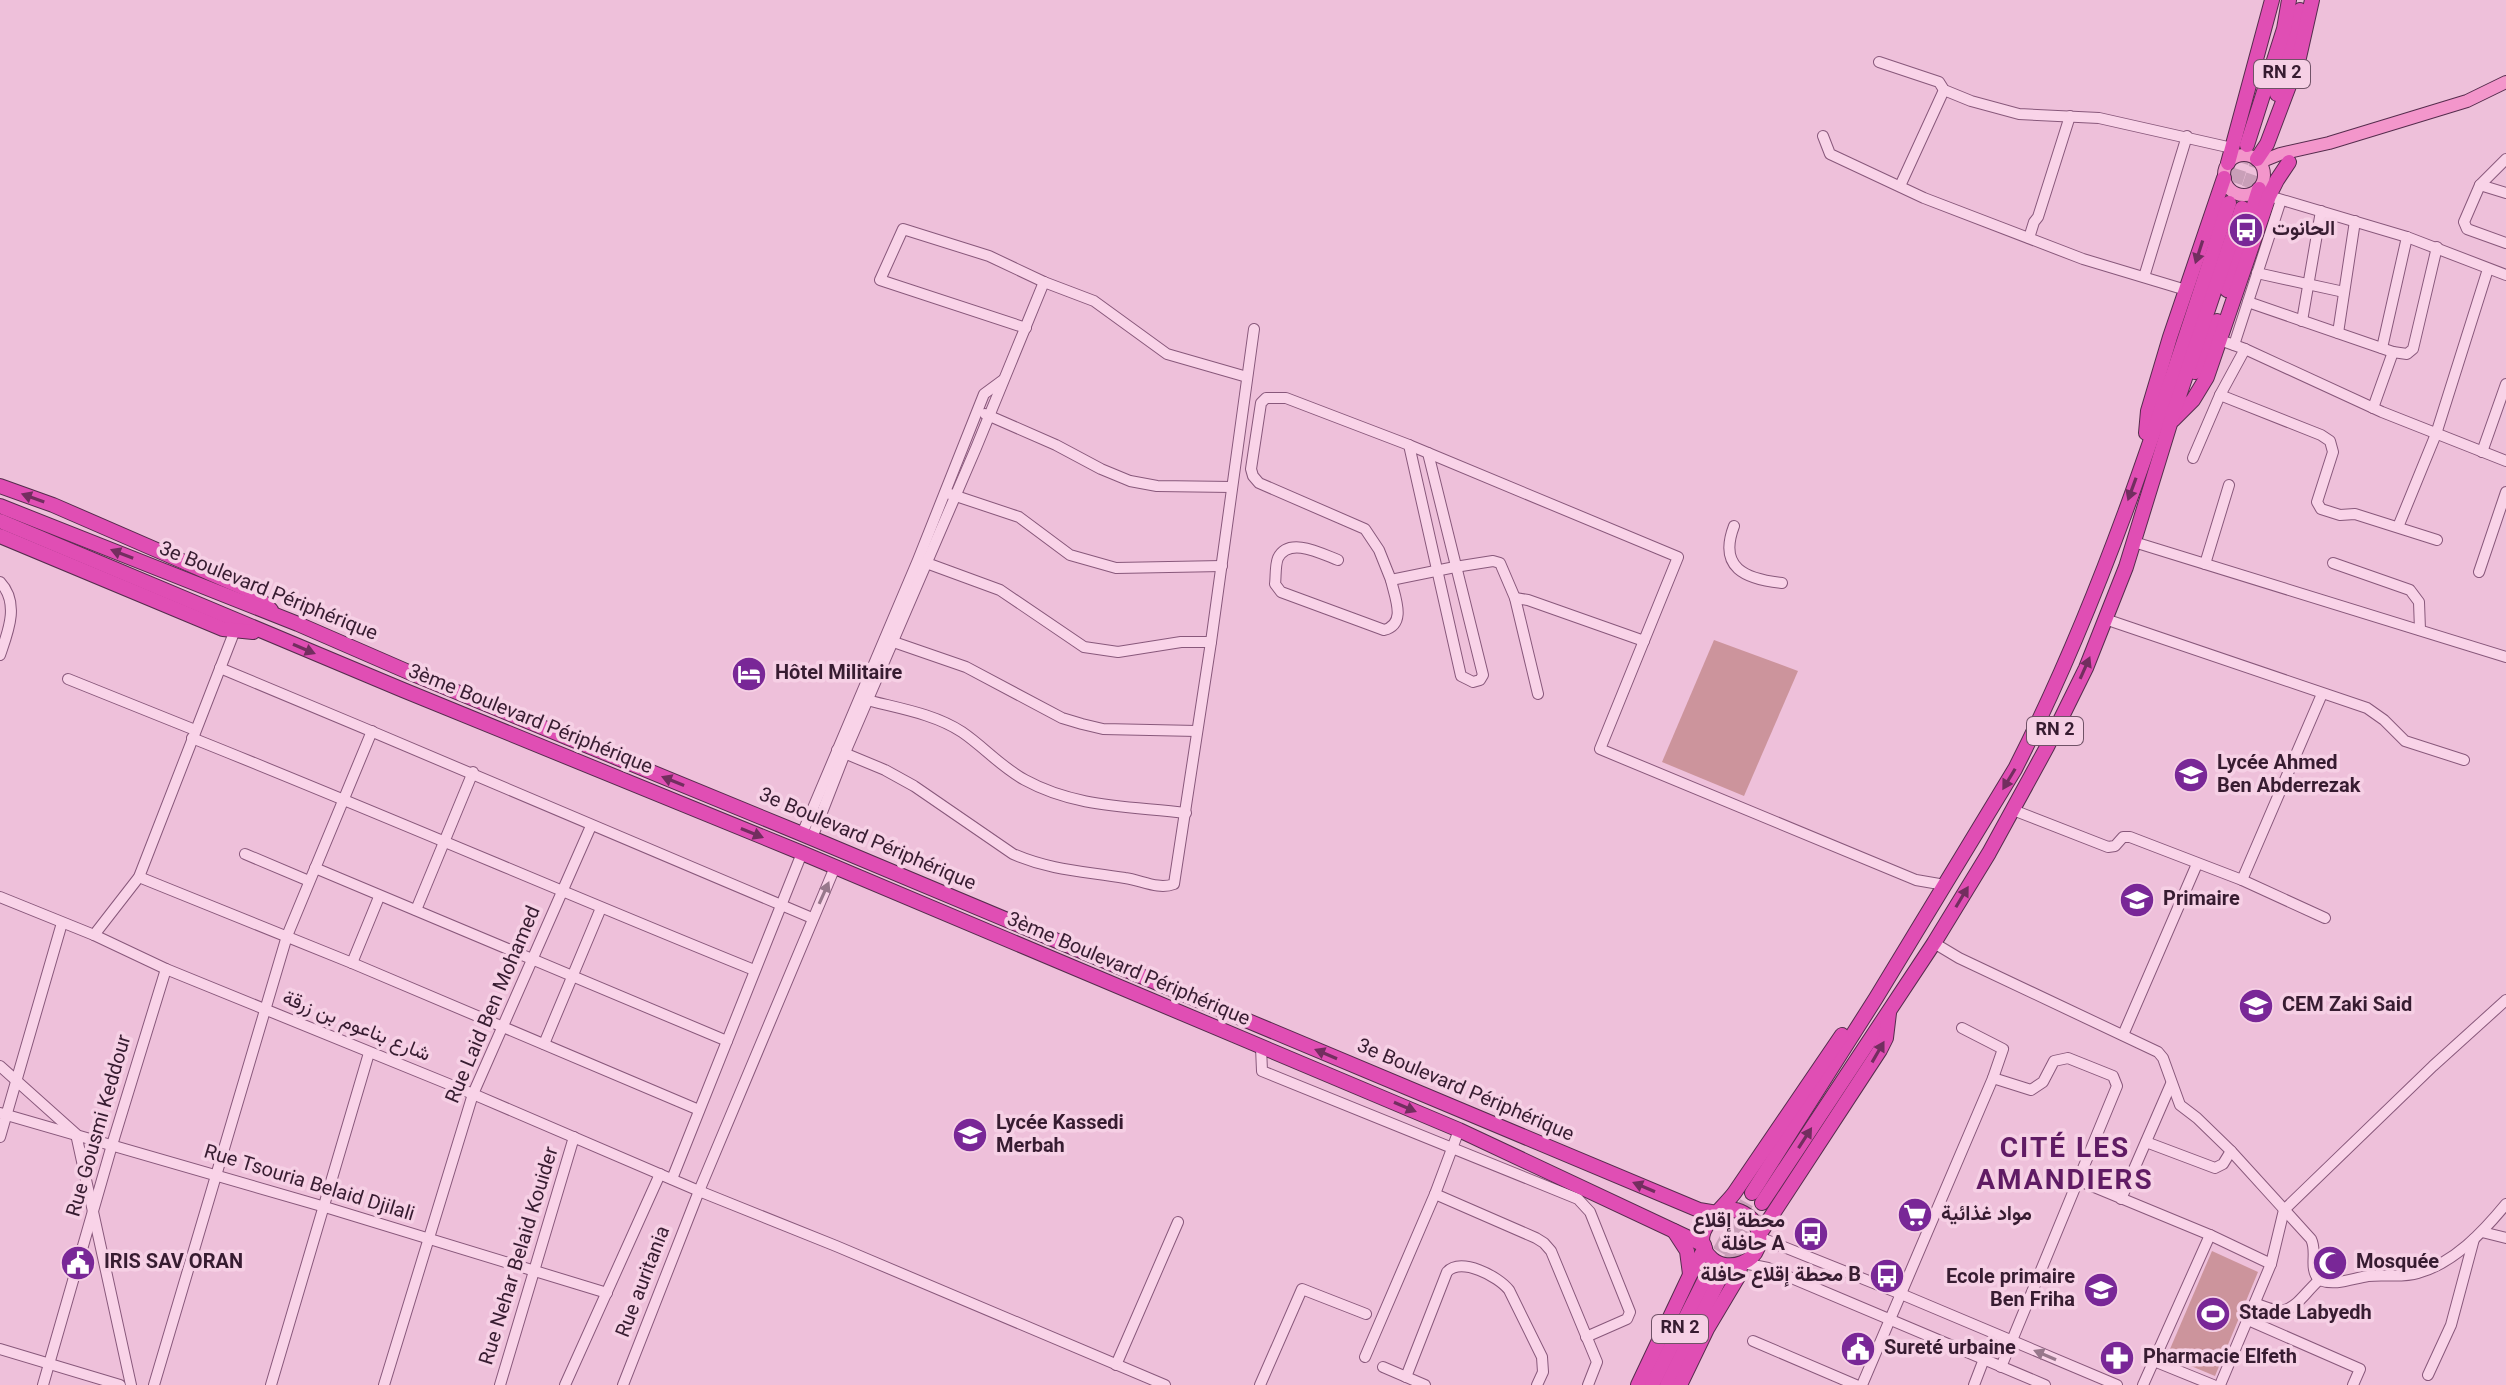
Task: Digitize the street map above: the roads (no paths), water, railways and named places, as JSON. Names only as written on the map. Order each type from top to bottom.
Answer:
[{"type":"highway","points":[[2249,157],[2272,0]]},
{"type":"highway","name":"RN 2","points":[[2249,157],[2289,0]]},
{"type":"highway","name":"RN 2","points":[[2249,157],[2302,0]]},
{"type":"highway","points":[[2144,457],[2148,411],[2186,290],[2298,62],[2312,0]]},
{"type":"highway","points":[[2172,417],[2186,395],[2285,158]]},
{"type":"highway","points":[[2172,417],[2200,390],[2233,345],[2270,195]]},
{"type":"highway","name":"RN 2","points":[[2236,205],[2172,417],[2134,542],[2105,619],[2073,694],[2013,810],[1934,943],[1757,1198],[2015,769],[2032,735],[2078,635],[2236,205]]},
{"type":"highway","points":[[0,486],[53,505],[251,591],[278,616]]},
{"type":"highway","name":"3e Boulevard Périphérique","points":[[0,506],[278,616],[1699,1210],[1719,1212]]},
{"type":"highway","name":"3ème Boulevard Périphérique","points":[[0,521],[802,853],[1459,1130],[1704,1247]]},
{"type":"highway","points":[[0,536],[223,629],[268,634]]},
{"type":"highway","points":[[715,818],[722,801]]},
{"type":"highway","points":[[802,853],[808,836]]},
{"type":"highway","points":[[835,867],[842,851]]},
{"type":"highway","points":[[1638,1385],[1704,1247],[1704,1229],[1709,1220],[1735,1192],[1856,1014],[1876,998]]},
{"type":"highway","points":[[1704,1247],[1711,1257],[1730,1266],[1742,1263],[1756,1250],[1759,1236],[1880,1050],[1886,1038],[1890,1008]]},
{"type":"highway","points":[[1699,1210],[1723,1203],[1735,1192]]},
{"type":"highway","points":[[1719,1212],[1733,1209],[1746,1213],[1755,1222],[1759,1236]]},
{"type":"highway","points":[[1674,1231],[1687,1251],[1690,1275]]},
{"type":"highway","points":[[1680,1385],[1707,1329],[1738,1277],[1742,1263]]},
{"type":"highway","name":"RN 2","points":[[1652,1385],[1714,1276],[1667,1385]]},
{"type":"main road","points":[[2249,157],[2285,158],[2467,101],[2506,82]]},
{"type":"main road","points":[[2249,157],[2285,158]]},
{"type":"main road","points":[[2249,157],[2264,178],[2270,195],[2238,195],[2228,188],[2249,157]]},
{"type":"street","points":[[1879,62],[1939,82],[1944,90],[1971,101],[2019,114],[2099,118],[2187,136],[2249,157]]},
{"type":"street","points":[[1900,186],[1944,90]]},
{"type":"street","points":[[2029,238],[2070,116]]},
{"type":"street","points":[[1823,136],[1830,154],[1924,198],[2083,259],[2186,290]]},
{"type":"street","points":[[2144,277],[2187,136]]},
{"type":"street","points":[[2506,159],[2480,185],[2464,222],[2467,229],[2506,243]]},
{"type":"street","points":[[2480,185],[2506,193]]},
{"type":"street","points":[[2193,458],[2220,395],[2257,273],[2270,195],[2437,247],[2506,275]]},
{"type":"street","points":[[2302,321],[2321,211]]},
{"type":"street","points":[[2338,333],[2355,221]]},
{"type":"street","points":[[1026,328],[880,280],[903,229],[989,256],[1094,301],[1167,354],[1247,377]]},
{"type":"street","points":[[2373,408],[2388,350],[2407,237]]},
{"type":"street","points":[[2248,302],[2407,354],[2413,349],[2437,247]]},
{"type":"street","points":[[2398,527],[2436,434],[2488,269]]},
{"type":"street","points":[[2257,273],[2344,292]]},
{"type":"street","points":[[808,836],[950,494],[989,416],[1044,282]]},
{"type":"street","points":[[841,752],[914,786],[1013,854],[1036,864],[1165,887],[1174,884],[1254,329]]},
{"type":"street","points":[[2233,345],[2373,408],[2506,461]]},
{"type":"street","points":[[950,494],[984,394],[1004,378]]},
{"type":"street","points":[[2482,452],[2506,384]]},
{"type":"street","points":[[2220,395],[2330,441],[2333,452],[2317,502],[2321,509],[2340,515],[2355,514],[2437,540]]},
{"type":"street","points":[[1338,560],[1299,547],[1288,548],[1278,558],[1275,584],[1281,592],[1384,630],[1392,628],[1398,614],[1391,580],[1379,550],[1365,529],[1259,483],[1253,476],[1251,469],[1261,403],[1266,398],[1286,398],[1409,445],[1678,557],[1600,749],[1916,880],[1945,885]]},
{"type":"street","points":[[978,411],[1130,481],[1157,486],[1232,487]]},
{"type":"street","points":[[1409,445],[1461,676],[1473,682],[1483,675],[1428,453]]},
{"type":"street","points":[[2205,564],[2229,485]]},
{"type":"street","points":[[2479,572],[2506,492]]},
{"type":"street","points":[[950,494],[1019,517],[1070,555],[1116,568],[1222,566]]},
{"type":"street","points":[[1734,526],[1728,542],[1735,568],[1751,576],[1782,583]]},
{"type":"street","points":[[2134,542],[2420,630],[2505,652]]},
{"type":"street","points":[[922,561],[1000,590],[1084,647],[1118,652],[1181,642],[1211,642]]},
{"type":"street","points":[[1391,580],[1493,561],[1500,563],[1515,598],[1538,694]]},
{"type":"street","points":[[2333,563],[2410,590],[2419,602],[2420,630]]},
{"type":"street","points":[[0,582],[6,590],[11,608],[10,625],[0,655]]},
{"type":"street","points":[[1515,598],[1644,641]]},
{"type":"street","points":[[2105,619],[2357,704],[2375,713],[2412,744],[2464,760]]},
{"type":"street","points":[[94,935],[139,877],[235,630]]},
{"type":"street","points":[[888,640],[966,667],[1062,718],[1082,724],[1103,729],[1197,731]]},
{"type":"street","points":[[220,668],[473,772],[591,826],[812,918]]},
{"type":"street","points":[[68,679],[443,843],[754,970]]},
{"type":"street","points":[[2242,880],[2322,694]]},
{"type":"street","points":[[863,699],[943,721],[963,732],[1025,781],[1070,799],[1094,805],[1186,813]]},
{"type":"street","points":[[154,1385],[287,936],[372,731]]},
{"type":"street","points":[[416,910],[473,772]]},
{"type":"street","points":[[2013,810],[2108,847],[2115,846],[2126,836],[2242,880],[2325,918]]},
{"type":"street","name":"Rue Laid Ben Mohamed","points":[[384,1385],[473,1094],[591,826]]},
{"type":"street","points":[[672,1179],[802,853]]},
{"type":"street","points":[[245,854],[309,881]]},
{"type":"street","points":[[2123,1035],[2197,864]]},
{"type":"street","name":"Rue auritania","points":[[623,1385],[699,1191],[835,867]]},
{"type":"street","points":[[315,868],[727,1041]]},
{"type":"street","points":[[139,877],[352,963],[699,1110]]},
{"type":"street","name":"شارع بناعوم بن زرقة","points":[[0,897],[1165,1385]]},
{"type":"street","points":[[352,963],[379,897]]},
{"type":"street","points":[[544,1044],[601,908]]},
{"type":"street","points":[[0,1137],[3,1114],[17,1081],[62,923]]},
{"type":"street","points":[[1934,943],[1959,958],[2158,1052],[2180,1105],[2231,1151],[2313,1243],[2313,1267],[2319,1280]]},
{"type":"street","name":"Rue Gousmi Keddour","points":[[43,1385],[166,969]]},
{"type":"street","points":[[2220,1385],[2271,1264],[2284,1210],[2422,1076],[2506,1000]]},
{"type":"street","points":[[1753,1341],[1859,1385],[1901,1294],[2003,1049],[1962,1028]]},
{"type":"street","points":[[1261,1047],[1262,1071],[1578,1199],[1590,1212],[1630,1312],[1627,1319],[1586,1337]]},
{"type":"street","points":[[271,1385],[369,1053]]},
{"type":"street","points":[[1993,1078],[2031,1090],[2043,1082],[2054,1061],[2068,1058],[2115,1079],[2116,1089],[2001,1367]]},
{"type":"street","points":[[0,1066],[76,1134],[131,1385]]},
{"type":"street","points":[[2121,1199],[2172,1082]]},
{"type":"street","name":"Rue Tsouria Belaid Djilali","points":[[3,1114],[216,1174],[607,1293]]},
{"type":"street","points":[[1365,1357],[1459,1130]]},
{"type":"street","name":"Rue Nehar Belaid Kouider","points":[[500,1385],[574,1137]]},
{"type":"street","points":[[2146,1142],[2215,1168],[2223,1164],[2231,1151]]},
{"type":"street","points":[[565,1385],[660,1174]]},
{"type":"street","points":[[2077,1180],[2271,1264]]},
{"type":"street","points":[[1435,1194],[1544,1243],[1551,1251],[1597,1362],[1588,1385]]},
{"type":"street","points":[[2319,1280],[2333,1283],[2417,1273],[2447,1259],[2478,1236],[2506,1204]]},
{"type":"street","points":[[1116,1365],[1178,1222]]},
{"type":"street","points":[[2143,1385],[2210,1235]]},
{"type":"street","points":[[1759,1236],[2117,1385]]},
{"type":"street","points":[[2478,1236],[2506,1238]]},
{"type":"street","points":[[2428,1375],[2451,1325],[2478,1236]]},
{"type":"street","points":[[1742,1263],[1768,1268],[2045,1385]]},
{"type":"street","points":[[1406,1377],[1447,1272],[1453,1266],[1463,1264],[1503,1282],[1509,1290],[1542,1357],[1543,1372],[1537,1385]]},
{"type":"street","points":[[2255,1303],[2275,1312],[2283,1312],[2319,1280]]},
{"type":"street","points":[[1260,1385],[1302,1289],[1366,1314]]},
{"type":"street","points":[[2248,1320],[2360,1369],[2353,1385]]},
{"type":"street","points":[[0,1349],[120,1385]]},
{"type":"street","points":[[1974,1385],[1984,1359]]},
{"type":"street","points":[[2154,1361],[2213,1385]]},
{"type":"street","points":[[1383,1367],[1425,1385]]},
{"type":"tunnel","points":[[2229,203],[2247,145]]},
{"type":"tunnel","points":[[2242,208],[2261,151]]},
{"type":"tunnel","points":[[1709,1270],[1752,1193]]},
{"type":"tunnel","points":[[1719,1280],[1762,1203]]},
{"type":"place","name":"الحانوت","points":[[2246,230]]},
{"type":"place","name":"Hôtel Militaire","points":[[749,674]]},
{"type":"place","name":"Lycée Ahmed Ben Abderrezak","points":[[2191,775]]},
{"type":"place","name":"Primaire","points":[[2137,900]]},
{"type":"place","name":"CEM Zaki Said","points":[[2256,1006]]},
{"type":"place","name":"Lycée Kassedi Merbah","points":[[970,1135]]},
{"type":"place","name":"مواد غذائية","points":[[1915,1215]]},
{"type":"place","name":"محطة إقلاع حافلة A","points":[[1811,1234]]},
{"type":"place","name":"IRIS SAV ORAN","points":[[78,1263]]},
{"type":"place","name":"Mosquée","points":[[2330,1263]]},
{"type":"place","name":"محطة إقلاع حافلة B","points":[[1887,1276]]},
{"type":"place","name":"Ecole primaire Ben Friha","points":[[2101,1290]]},
{"type":"place","name":"Stade Labyedh","points":[[2213,1314]]},
{"type":"place","name":"Sureté urbaine","points":[[1858,1349]]},
{"type":"place","name":"Pharmacie Elfeth","points":[[2117,1358]]},
{"type":"district","name":"CITÉ LES AMANDIERS","points":[[2065,1166]]}]
